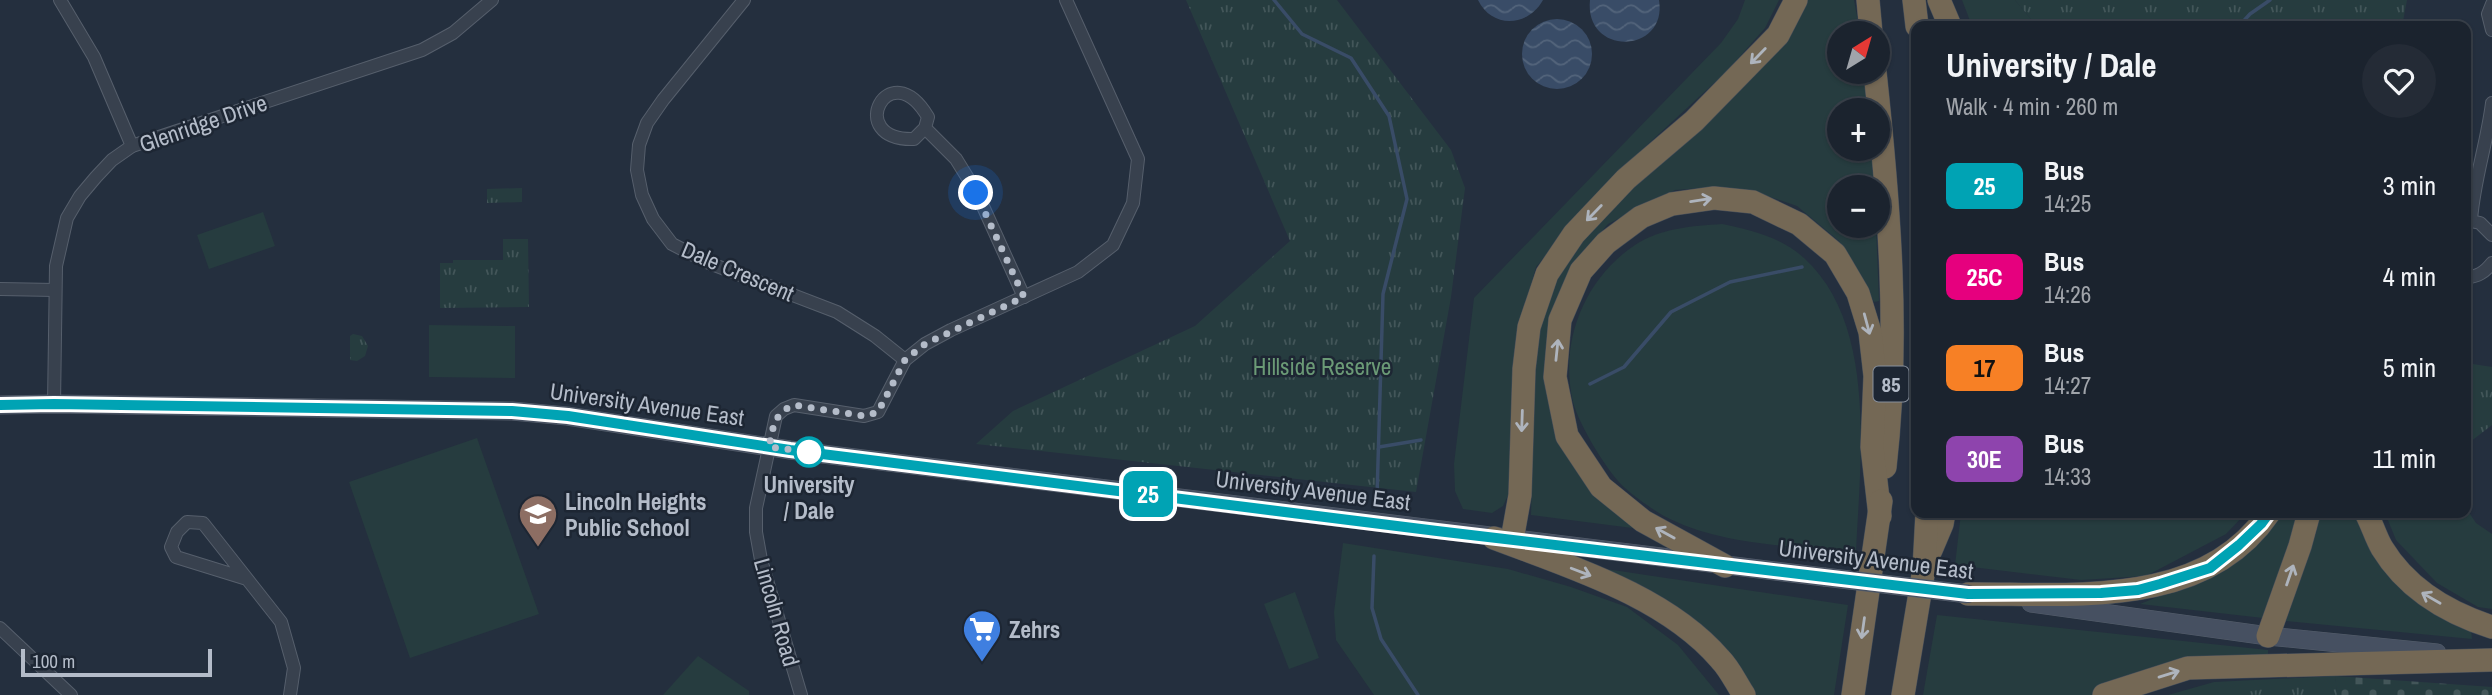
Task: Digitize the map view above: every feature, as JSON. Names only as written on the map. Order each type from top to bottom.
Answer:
[{"type":"highway","points":[[1744,695],[1720,659],[1677,620],[1614,584],[1503,539],[1520,495],[1524,369],[1529,327],[1547,274],[1574,234],[1626,179],[1694,121],[1778,35],[1796,0]]},
{"type":"highway","points":[[1868,0],[1870,21]]},
{"type":"highway","points":[[1914,0],[1916,21]]},
{"type":"highway","points":[[1939,0],[1948,21]]},
{"type":"highway","name":"85","points":[[1853,695],[1880,516],[1890,428],[1892,304],[1884,160],[1876,84]]},
{"type":"highway","points":[[1725,566],[1643,521],[1601,488],[1567,436],[1555,377],[1560,320],[1581,271],[1606,243],[1641,217],[1672,204],[1714,198],[1753,202],[1799,224],[1835,254],[1858,293],[1870,332],[1875,376],[1872,447],[1880,516]]},
{"type":"highway","points":[[1903,695],[1924,569],[1927,518]]},
{"type":"highway","points":[[1924,569],[1943,518]]},
{"type":"highway","points":[[1968,594],[2138,590],[2210,568],[2265,518]]},
{"type":"highway","points":[[2268,636],[2301,546],[2308,518]]},
{"type":"highway","points":[[2369,518],[2382,548],[2416,590],[2466,618],[2492,627]]},
{"type":"highway","points":[[2104,695],[2188,668],[2492,660]]},
{"type":"main road","name":"University Avenue East","points":[[0,405],[512,411],[568,416],[769,447],[1968,594],[2268,636],[2492,660]]},
{"type":"street","name":"Glenridge Drive","points":[[54,404],[56,266],[67,218],[80,196],[112,160],[132,146],[422,50],[453,33],[492,0]]},
{"type":"street","name":"Dale Crescent","points":[[744,0],[647,123],[639,145],[638,157],[642,195],[653,219],[672,244],[709,263],[837,312],[875,336],[905,360]]},
{"type":"street","points":[[769,447],[776,416],[784,409],[794,405],[864,416],[878,412],[905,360],[925,344],[1079,272],[1113,245],[1133,203],[1138,159],[1066,0]]},
{"type":"street","points":[[67,3],[94,57],[132,146]]},
{"type":"street","points":[[2492,4],[2488,14],[2492,30]]},
{"type":"street","points":[[895,91],[909,93],[920,103],[928,117],[925,128],[914,139],[898,139],[884,134],[877,122],[877,110],[884,98],[895,91]]},
{"type":"street","points":[[2471,203],[2490,135],[2492,103]]},
{"type":"street","points":[[925,128],[956,159],[976,193],[1024,297]]},
{"type":"street","points":[[2471,221],[2480,223],[2492,235]]},
{"type":"street","points":[[2471,277],[2486,271],[2492,263]]},
{"type":"street","points":[[0,289],[55,290]]},
{"type":"street","name":"Lincoln Road","points":[[769,447],[756,508],[756,532],[761,560],[801,695]]},
{"type":"street","points":[[247,579],[176,557],[171,547],[177,532],[187,522],[203,523],[281,622],[294,668],[290,695]]},
{"type":"street","points":[[0,628],[71,695]]},
{"type":"green space","name":"Hillside Reserve","points":[[1186,0],[1337,0],[1451,150],[1465,188],[1451,297],[1416,492],[976,444],[1013,411],[1195,326],[1290,241]]},
{"type":"green space","points":[[1745,0],[1779,0],[1765,28],[1727,71],[1607,182],[1536,267],[1516,339],[1509,493],[1503,506],[1492,513],[1463,509],[1455,491],[1454,464],[1474,298],[1721,43],[1738,19]]},
{"type":"green space","points":[[1806,0],[1854,0],[1858,21],[1827,21],[1827,84],[1865,84],[1866,98],[1827,98],[1827,161],[1872,161],[1873,175],[1827,175],[1827,231],[1797,206],[1753,191],[1717,187],[1675,190],[1608,224],[1575,263],[1549,392],[1640,529],[1531,515],[1538,324],[1553,276],[1589,228]]},
{"type":"green space","points":[[1962,0],[2015,0],[2033,21],[1970,21]]},
{"type":"green space","points":[[2015,0],[2407,0],[2403,21],[2033,21]]},
{"type":"green space","points":[[522,188],[522,202],[487,203],[487,189]]},
{"type":"green space","points":[[263,212],[275,246],[209,269],[197,235]]},
{"type":"green space","points":[[1722,224],[1765,235],[1804,258],[1828,286],[1844,319],[1854,356],[1859,396],[1861,437],[1856,552],[1733,539],[1686,526],[1664,516],[1618,481],[1595,448],[1576,412],[1570,379],[1573,335],[1589,294],[1602,275],[1617,259],[1645,239],[1666,231]]},
{"type":"green space","points":[[1835,238],[1876,238],[1879,301],[1874,302]]},
{"type":"green space","points":[[503,239],[528,239],[529,307],[440,308],[440,263],[453,263],[453,260],[503,260]]},
{"type":"green space","points":[[429,325],[515,326],[515,378],[429,377]]},
{"type":"green space","points":[[350,336],[362,336],[368,346],[365,356],[357,361],[350,360]]},
{"type":"green space","points":[[2471,364],[2492,367],[2492,425],[2471,441]]},
{"type":"green space","points":[[477,438],[539,614],[410,658],[349,482]]},
{"type":"green space","points":[[2471,516],[2476,523],[2492,534],[2492,609],[2478,607],[2437,583],[2396,540],[2387,518],[2471,518]]},
{"type":"green space","points":[[1960,518],[2241,518],[2226,534],[2146,576],[2081,580],[1955,565]]},
{"type":"green space","points":[[2270,518],[2298,518],[2263,618],[2140,604],[2175,590]]},
{"type":"green space","points":[[2319,518],[2361,518],[2378,559],[2471,630],[2472,639],[2286,621]]},
{"type":"green space","points":[[1343,543],[1508,569],[1627,607],[1678,645],[1719,695],[1374,695],[1336,640],[1334,612]]},
{"type":"green space","points":[[1606,569],[1848,605],[1834,695],[1753,695],[1606,575]]},
{"type":"green space","points":[[1295,592],[1319,658],[1289,669],[1264,604]]},
{"type":"green space","points":[[1937,615],[2268,650],[2268,658],[2094,695],[1923,695]]},
{"type":"green space","points":[[698,656],[749,691],[749,695],[663,695]]},
{"type":"green space","points":[[2335,676],[2337,695],[2168,695],[2214,682]]},
{"type":"green space","points":[[2335,676],[2492,687],[2492,695],[2337,695]]},
{"type":"green space","points":[[2335,676],[2337,695],[2231,695]]},
{"type":"water","points":[[1478,0],[1543,0],[1528,15],[1520,20],[1510,21],[1492,16]]},
{"type":"water","points":[[1590,0],[1659,0],[1658,18],[1651,31],[1640,39],[1626,42],[1612,39],[1600,32],[1592,19]]},
{"type":"water","points":[[1550,19],[1564,19],[1577,25],[1586,34],[1592,54],[1590,67],[1582,79],[1564,89],[1550,89],[1537,83],[1528,74],[1522,61],[1522,47],[1528,34],[1537,25]]},
{"type":"waterway","points":[[1274,0],[1302,34],[1351,58],[1389,116],[1407,199],[1383,294],[1377,496]]},
{"type":"waterway","points":[[2244,21],[2270,0]]},
{"type":"waterway","points":[[1590,384],[1624,367],[1671,312],[1730,282],[1802,267]]},
{"type":"waterway","points":[[1379,447],[1421,440]]},
{"type":"waterway","points":[[1374,556],[1372,608],[1381,639],[1418,695]]},
{"type":"bus line","name":"25","points":[[0,405],[486,410],[568,416],[790,450],[1968,594],[2101,593],[2138,590],[2210,568],[2239,545],[2265,518]]},
{"type":"place","name":"University / Dale","points":[[809,452]]},
{"type":"place","name":"Lincoln Heights Public School","points":[[538,548]]},
{"type":"place","name":"Zehrs","points":[[982,663]]},
{"type":"route","points":[[809,452],[769,447],[776,416],[784,409],[794,405],[864,416],[878,412],[905,360],[925,344],[1024,297],[976,193]]}]
